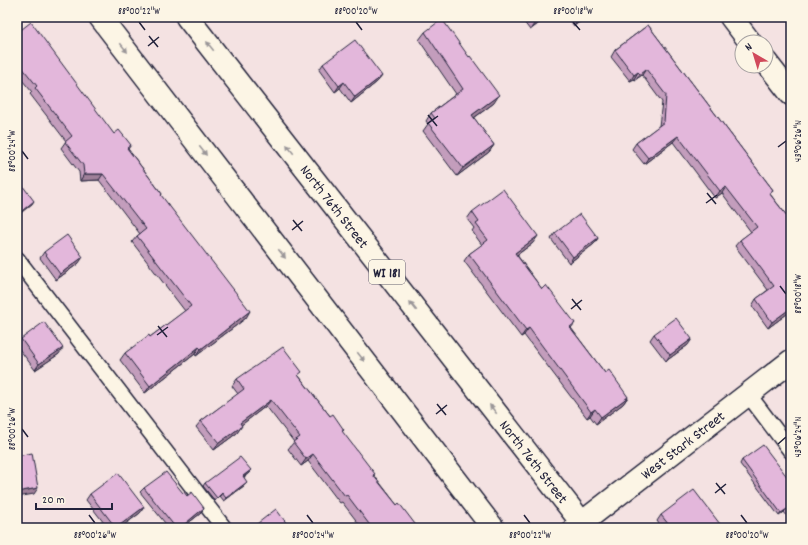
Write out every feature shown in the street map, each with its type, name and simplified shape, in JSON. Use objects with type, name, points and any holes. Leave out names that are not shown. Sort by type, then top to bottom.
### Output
[{"type":"main road","points":[[100,17],[493,528]]},
{"type":"main road","name":"North 76th Street","points":[[187,17],[581,526]]},
{"type":"main road","points":[[731,17],[744,34]]},
{"type":"main road","points":[[774,72],[791,94]]},
{"type":"main road","name":"West Stark Street","points":[[581,526],[791,361]]},
{"type":"lane","points":[[17,259],[224,528]]},
{"type":"lane","points":[[748,394],[791,451]]},
{"type":"building","points":[[529,17],[543,17],[534,24]]},
{"type":"building","points":[[442,19],[499,95],[472,115],[494,145],[463,168],[428,123],[435,118],[431,113],[463,89],[425,32]]},
{"type":"building","points":[[31,22],[114,134],[119,130],[131,145],[127,148],[250,311],[201,349],[199,347],[150,386],[125,353],[149,335],[150,337],[191,306],[137,236],[146,229],[103,174],[84,174],[83,165],[65,142],[72,136],[35,88],[37,86],[17,61],[17,33]]},
{"type":"building","points":[[648,25],[773,190],[769,193],[791,221],[791,308],[772,322],[756,299],[774,286],[740,240],[757,227],[726,187],[720,191],[678,136],[648,158],[636,143],[664,122],[666,95],[646,69],[640,74],[638,72],[634,75],[615,50]]},
{"type":"building","points":[[355,40],[382,76],[355,97],[344,82],[339,86],[323,64]]},
{"type":"building","points":[[19,181],[34,201],[17,215],[17,182]]},
{"type":"building","points":[[503,189],[538,236],[515,253],[542,289],[546,285],[575,323],[570,327],[605,373],[609,370],[628,397],[601,417],[595,409],[591,412],[529,328],[526,330],[469,254],[488,240],[476,224],[479,222],[472,212]]},
{"type":"building","points":[[580,214],[598,238],[573,257],[555,233]]},
{"type":"building","points":[[67,235],[83,257],[60,274],[44,252]]},
{"type":"building","points":[[676,318],[692,339],[670,355],[654,334]]},
{"type":"building","points":[[44,322],[63,348],[39,364],[21,339]]},
{"type":"building","points":[[283,347],[302,372],[298,375],[330,416],[333,414],[344,430],[342,431],[375,474],[373,475],[397,505],[399,503],[418,528],[372,528],[313,454],[306,459],[293,442],[300,437],[271,400],[240,423],[242,426],[219,443],[201,421],[244,389],[237,379]]},
{"type":"building","points":[[763,445],[788,478],[789,477],[791,479],[791,514],[787,509],[781,513],[742,460]]},
{"type":"building","points":[[32,453],[38,488],[17,492],[17,456]]},
{"type":"building","points":[[240,457],[251,470],[243,476],[247,482],[226,498],[222,493],[217,498],[205,483]]},
{"type":"building","points":[[166,472],[183,493],[184,492],[187,496],[192,492],[204,508],[180,528],[176,528],[144,488]]},
{"type":"building","points":[[118,473],[144,507],[116,528],[90,494]]},
{"type":"building","points":[[694,490],[723,528],[666,528],[669,525],[661,515]]},
{"type":"building","points":[[276,509],[290,528],[253,528],[253,527]]}]
